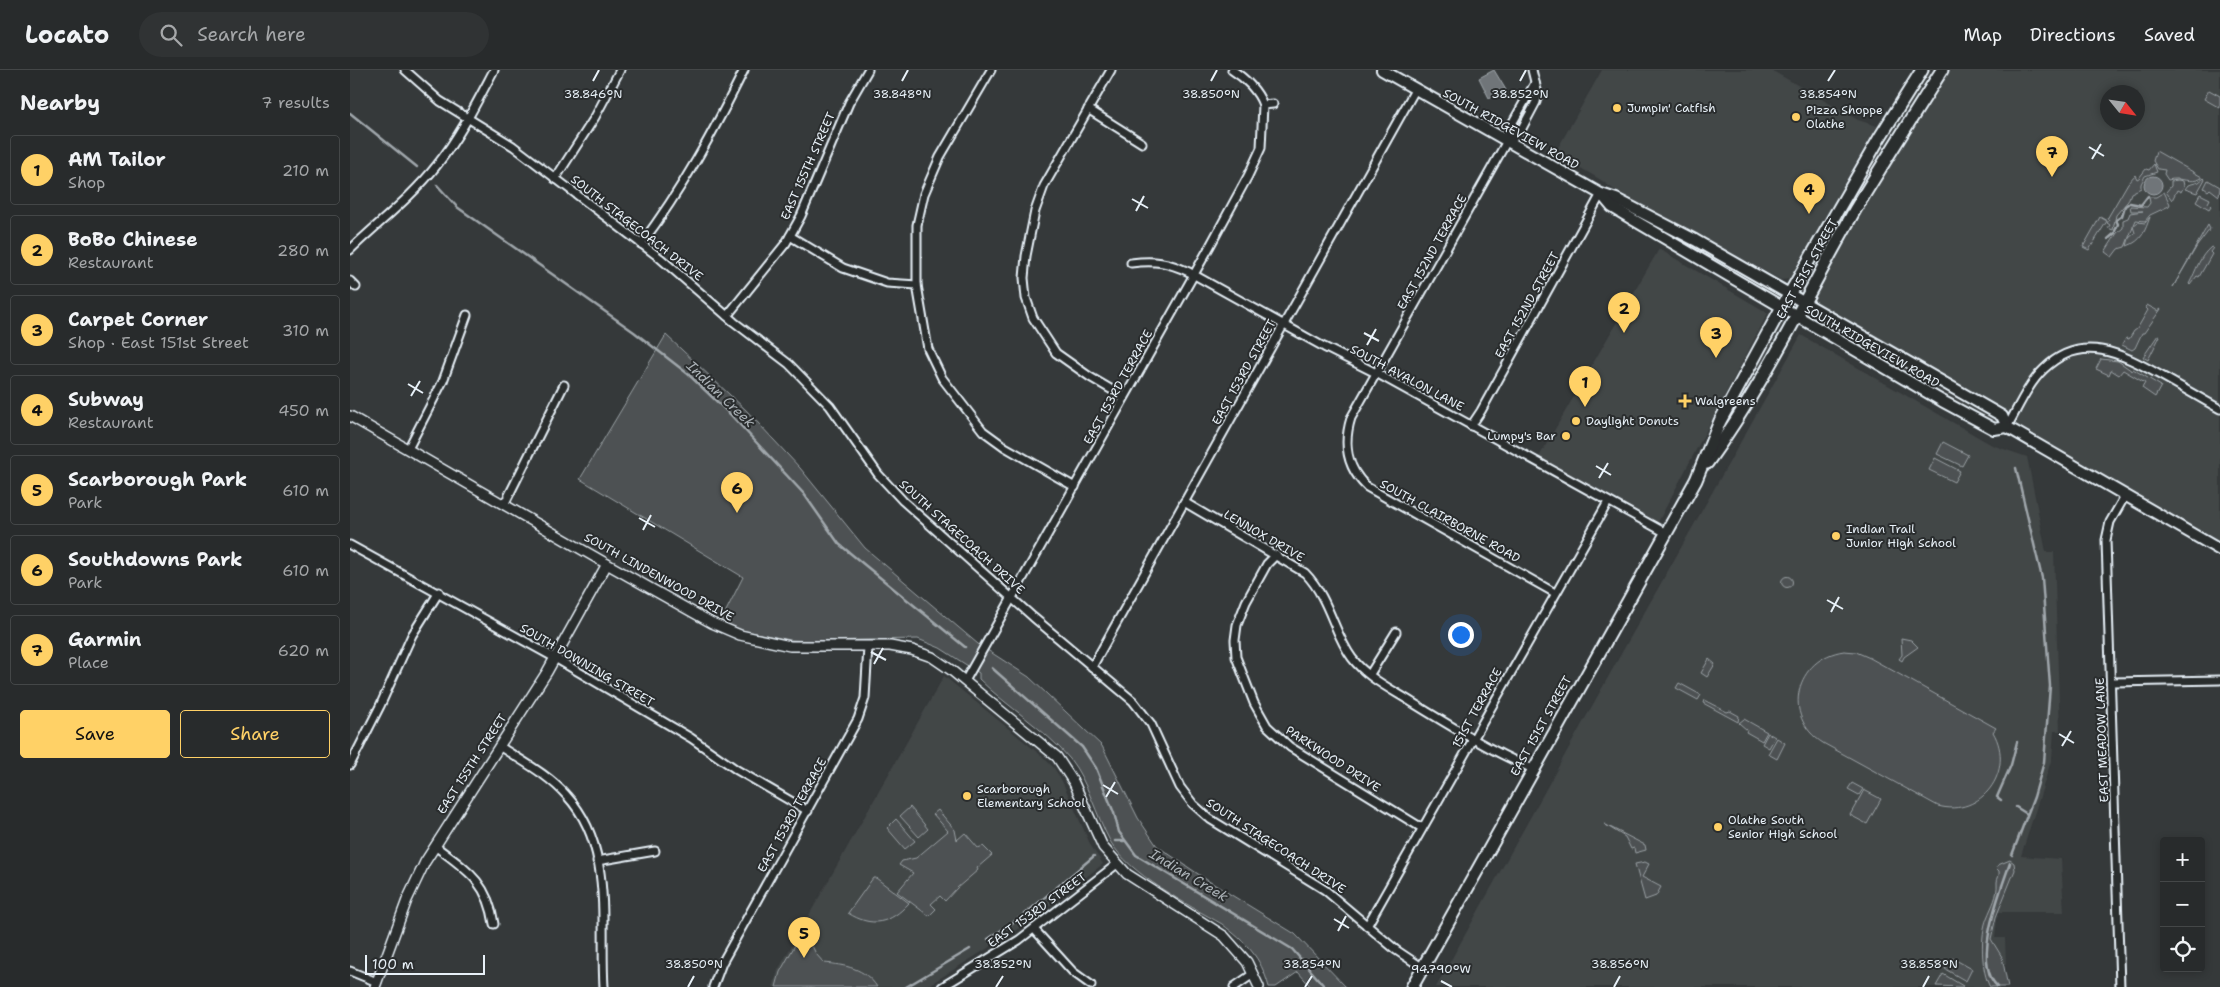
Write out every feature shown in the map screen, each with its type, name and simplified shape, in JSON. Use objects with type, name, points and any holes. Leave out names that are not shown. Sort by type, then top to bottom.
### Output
[{"type":"main road","name":"SOUTH RIDGEVIEW ROAD","points":[[1382,70],[1601,194],[1622,202],[1695,240],[1789,296],[2002,416],[2007,427],[2220,550]]},
{"type":"main road","points":[[1872,184],[1872,174],[1876,164],[1918,95],[1921,71]]},
{"type":"main road","name":"EAST 151ST STREET","points":[[1696,480],[1720,421],[1782,307],[1880,137],[1921,71]]},
{"type":"main road","name":"EAST 151ST STREET","points":[[1412,987],[1696,480],[1737,420],[1872,184],[1940,71]]},
{"type":"main road","name":"SOUTH RIDGEVIEW ROAD","points":[[1601,194],[1612,207],[1942,401],[1994,429],[2007,427]]},
{"type":"street","name":"SOUTH STAGECOACH DRIVE","points":[[405,70],[440,101],[512,146],[641,244],[727,316],[789,364],[830,406],[878,474],[903,502],[1125,694],[1143,713],[1175,779],[1184,794],[1198,810],[1325,890],[1396,950],[1423,968]]},
{"type":"street","points":[[351,248],[425,179],[452,144],[494,70]]},
{"type":"street","points":[[555,179],[595,117],[620,70]]},
{"type":"street","points":[[641,244],[665,213],[683,185],[744,70]]},
{"type":"street","name":"EAST 155TH STREET","points":[[727,316],[790,236],[813,192],[849,103],[868,70]]},
{"type":"street","points":[[991,70],[940,157],[924,194],[917,225],[918,285],[928,349],[942,378],[964,409],[983,431],[1006,447],[1075,487]]},
{"type":"street","points":[[1112,70],[1052,170],[1035,211],[1026,256],[1024,278],[1026,298],[1033,318],[1056,353],[1090,377],[1124,397]]},
{"type":"street","points":[[1232,70],[1245,79],[1263,105],[1273,104]]},
{"type":"street","points":[[1507,142],[1519,134],[1536,102],[1538,94],[1532,70]]},
{"type":"street","points":[[1507,142],[1509,129],[1535,83]]},
{"type":"street","name":"EAST 153RD STREET","points":[[1092,666],[1416,90]]},
{"type":"street","name":"EAST 153RD TERRACE","points":[[965,681],[1194,275],[1261,148],[1263,105]]},
{"type":"street","points":[[1088,110],[1142,143]]},
{"type":"street","name":"EAST 152ND TERRACE","points":[[1376,373],[1507,142]]},
{"type":"street","name":"EAST 152ND STREET","points":[[1471,426],[1601,194]]},
{"type":"street","points":[[790,236],[843,268],[887,283],[918,285]]},
{"type":"street","name":"SOUTH AVALON LANE","points":[[1131,262],[1168,263],[1194,275],[1376,373],[1666,534]]},
{"type":"street","points":[[408,449],[443,381],[467,315]]},
{"type":"street","points":[[2007,427],[2034,381],[2044,368],[2059,358],[2085,350],[2105,350],[2127,356],[2220,409]]},
{"type":"street","name":"SOUTH CLAIRBORNE ROAD","points":[[1376,373],[1351,418],[1346,437],[1349,462],[1360,480],[1374,491],[1555,593]]},
{"type":"street","points":[[504,505],[564,385]]},
{"type":"street","name":"SOUTH LINDENWOOD DRIVE","points":[[350,416],[712,623],[740,635],[790,646],[890,646],[912,650],[932,658],[965,681],[1050,751],[1063,765],[1074,783],[1103,847],[1117,864],[1135,880],[1224,936],[1247,962],[1259,987]]},
{"type":"street","name":"EAST MEADOW LANE","points":[[2120,987],[2112,682],[2106,540],[2110,522],[2124,496]]},
{"type":"street","name":"LENNOX DRIVE","points":[[1184,502],[1301,570],[1315,583],[1327,603],[1348,651],[1358,666],[1472,738],[1533,769]]},
{"type":"street","name":"151ST TERRACE","points":[[1367,926],[1472,738],[1608,502]]},
{"type":"street","name":"SOUTH DOWNING STREET","points":[[350,545],[439,592],[555,658],[691,738],[737,770],[808,811]]},
{"type":"street","name":"PARKWOOD DRIVE","points":[[1276,556],[1268,564],[1246,602],[1236,624],[1236,657],[1254,704],[1267,726],[1290,747],[1422,828]]},
{"type":"street","name":"EAST 155TH STREET","points":[[376,984],[407,900],[435,846],[555,658],[607,564]]},
{"type":"street","points":[[350,765],[380,706],[412,635],[439,592]]},
{"type":"street","points":[[1370,674],[1396,632]]},
{"type":"street","name":"EAST 153RD TERRACE","points":[[713,987],[722,963],[858,719],[865,698],[868,647]]},
{"type":"street","points":[[2112,682],[2220,680]]},
{"type":"street","points":[[499,746],[544,776],[567,796],[592,839],[602,891],[604,987]]},
{"type":"street","points":[[435,846],[469,872],[482,886],[492,908],[494,924]]},
{"type":"street","points":[[597,861],[655,851]]},
{"type":"street","name":"EAST 153RD STREET","points":[[942,987],[1002,951],[1034,929],[1117,864]]},
{"type":"street","points":[[1034,929],[1073,972],[1091,985]]},
{"type":"street","points":[[350,971],[376,984]]},
{"type":"street","points":[[1234,987],[1253,974]]},
{"type":"shaded area","points":[[1494,70],[1506,90],[1489,98],[1479,78]]},
{"type":"shaded area","points":[[1602,70],[1771,70],[1858,120],[1877,126],[1792,275],[1789,279],[1781,280],[1613,189],[1555,153]]},
{"type":"shaded area","points":[[1942,70],[2220,70],[2220,550],[2007,427],[2000,415],[1804,304]]},
{"type":"shaded area","points":[[2209,90],[2220,96],[2220,108],[2204,99]]},
{"type":"shaded area","points":[[2156,151],[2202,178],[2193,181],[2168,180],[2164,174],[2165,170],[2158,169],[2153,161]]},
{"type":"shaded area","points":[[2154,164],[2157,172],[2145,176],[2141,188],[2131,193],[2128,201],[2116,215],[2113,230],[2108,228],[2110,225],[2107,223],[2109,220],[2107,219],[2128,183],[2135,175],[2137,179],[2139,178],[2146,169],[2149,170]]},
{"type":"shaded area","points":[[2149,176],[2157,176],[2162,181],[2160,192],[2149,194],[2144,189],[2144,181]]},
{"type":"shaded area","points":[[2204,178],[2197,193],[2185,189],[2188,185],[2199,182]]},
{"type":"shaded area","points":[[2208,180],[2220,187],[2219,196],[2210,189],[2208,191],[2204,188]]},
{"type":"shaded area","points":[[2171,181],[2183,181],[2184,186],[2181,192],[2177,190],[2172,200],[2166,192],[2171,186]]},
{"type":"shaded area","points":[[2164,192],[2170,204],[2169,206],[2150,215],[2145,221],[2136,220],[2125,247],[2118,249],[2112,257],[2105,252],[2117,233],[2123,228],[2123,220],[2128,218],[2130,213],[2143,211],[2131,211],[2130,206],[2147,207],[2150,203],[2149,197],[2156,197]]},
{"type":"shaded area","points":[[2200,194],[2210,199],[2208,203],[2211,206],[2209,209],[2196,201]]},
{"type":"shaded area","points":[[2100,217],[2107,221],[2089,250],[2083,247]]},
{"type":"shaded area","points":[[2150,217],[2140,238],[2127,246],[2129,238],[2135,233],[2133,226],[2138,222],[2145,223]]},
{"type":"shaded area","points":[[2208,225],[2210,229],[2197,246],[2173,287]]},
{"type":"shaded area","points":[[2211,247],[2213,248],[2210,252],[2212,254],[2199,277],[2197,276],[2190,285],[2201,259]]},
{"type":"shaded area","points":[[1659,249],[1768,313],[1655,528],[1536,462]]},
{"type":"shaded area","points":[[2147,305],[2158,311],[2161,309],[2144,333],[2142,333],[2135,348],[2132,350],[2122,345],[2126,338],[2129,339],[2137,329],[2148,310],[2146,308]]},
{"type":"shaded area","points":[[666,335],[746,410],[800,468],[865,548],[978,644],[1029,677],[1102,746],[1138,818],[1157,846],[1207,880],[1295,934],[1346,987],[1311,987],[1298,972],[1276,987],[1269,987],[1257,958],[1239,938],[1222,924],[1160,888],[1119,853],[1105,831],[1082,778],[1070,759],[1060,748],[979,679],[979,673],[940,648],[918,639],[790,640],[741,630],[721,621],[743,577],[580,479]]},
{"type":"shaded area","points":[[1801,335],[1992,445],[2027,457],[2046,552],[2054,552],[2060,731],[2054,731],[2052,758],[2021,856],[2061,859],[2064,912],[1998,912],[1995,938],[2005,938],[2006,964],[2000,964],[2004,987],[1436,987],[1621,654]]},
{"type":"shaded area","points":[[2158,335],[2160,336],[2148,360],[2143,357]]},
{"type":"shaded area","points":[[2101,359],[2118,361],[2132,371],[2133,369],[2161,386],[2155,397],[2142,388],[2145,383],[2123,370],[2119,375],[2111,370],[2109,375],[2096,369]]},
{"type":"shaded area","points":[[1943,442],[1968,455],[1962,466],[1937,454]]},
{"type":"shaded area","points":[[1935,458],[1960,471],[1954,482],[1929,470]]},
{"type":"shaded area","points":[[1787,576],[1793,582],[1787,588],[1781,582]]},
{"type":"shaded area","points":[[1901,638],[1911,640],[1918,647],[1904,657],[1902,661],[1899,659],[1902,655]]},
{"type":"shaded area","points":[[1844,651],[1856,652],[1870,658],[1996,728],[1993,732],[1999,747],[2000,762],[1997,776],[1990,788],[1980,798],[1968,805],[1954,808],[1938,806],[1823,743],[1810,732],[1802,719],[1798,704],[1799,690],[1805,676],[1814,665],[1827,656]]},
{"type":"shaded area","points":[[1709,659],[1715,664],[1707,677],[1701,673]]},
{"type":"shaded area","points":[[944,676],[1042,756],[1054,768],[1062,781],[1091,846],[1103,864],[1020,928],[926,987],[773,987],[778,970]]},
{"type":"shaded area","points":[[1679,683],[1701,695],[1698,700],[1676,688]]},
{"type":"shaded area","points":[[1704,700],[1739,716],[1738,722],[1703,703]]},
{"type":"shaded area","points":[[1744,719],[1767,732],[1762,741],[1746,732],[1747,730],[1739,723]]},
{"type":"shaded area","points":[[1768,733],[1775,737],[1769,748],[1762,744]]},
{"type":"shaded area","points":[[1777,738],[1785,743],[1777,759],[1768,754]]},
{"type":"shaded area","points":[[1852,783],[1863,789],[1859,795],[1848,789]]},
{"type":"shaded area","points":[[1864,790],[1881,799],[1867,824],[1850,815]]},
{"type":"shaded area","points":[[910,807],[928,829],[919,837],[900,816]]},
{"type":"shaded area","points":[[938,810],[955,830],[957,840],[965,833],[978,848],[983,846],[992,855],[945,901],[940,896],[931,904],[936,909],[929,916],[897,892],[913,873],[899,865],[902,861],[916,858],[948,831],[933,814]]},
{"type":"shaded area","points":[[896,819],[915,841],[905,849],[887,828]]},
{"type":"shaded area","points":[[1604,824],[1645,845],[1646,850],[1635,853],[1634,848],[1631,849],[1625,837]]},
{"type":"shaded area","points":[[2010,860],[2014,863],[2015,870],[1996,917],[1991,939],[2002,957],[2008,987],[1990,987],[1983,963],[1983,933],[1997,892],[1999,871],[1996,868],[1998,865]]},
{"type":"shaded area","points":[[1645,862],[1649,864],[1642,877],[1661,887],[1656,896],[1645,900],[1635,864]]},
{"type":"shaded area","points":[[873,878],[876,878],[909,903],[895,916],[880,922],[865,921],[848,913]]},
{"type":"shaded area","points":[[804,929],[816,954],[824,963],[847,966],[854,969],[867,976],[877,987],[776,987],[780,972]]},
{"type":"shaded area","points":[[1952,958],[1972,969],[1966,981],[1945,969]]},
{"type":"shaded area","points":[[1943,974],[1963,986],[1936,986]]},
{"type":"waterway","name":"Indian Creek","points":[[350,113],[417,167]]},
{"type":"waterway","name":"Indian Creek","points":[[437,185],[457,207],[634,332],[688,374],[730,414],[804,494],[839,544],[965,647]]},
{"type":"waterway","points":[[2130,203],[2141,205],[2148,196]]},
{"type":"waterway","points":[[2115,231],[2118,224],[2116,220],[2122,216],[2125,206],[2128,204]]},
{"type":"waterway","points":[[2108,239],[2115,233]]},
{"type":"waterway","points":[[2012,855],[2034,797],[2044,762],[2050,686],[2042,578],[2016,468]]},
{"type":"waterway","name":"Indian Creek","points":[[992,668],[1082,747],[1096,768],[1114,813],[1119,832],[1136,855],[1292,949],[1325,987]]},
{"type":"waterway","points":[[2001,800],[1997,797],[2011,765],[2017,742]]},
{"type":"waterway","points":[[2016,807],[2027,814]]},
{"type":"waterway","points":[[1115,841],[1124,841]]},
{"type":"waterway","points":[[988,939],[1024,915],[1094,856]]},
{"type":"waterway","points":[[1998,987],[1990,976],[1987,962],[1987,945],[2000,891],[2010,863]]},
{"type":"waterway","points":[[906,987],[970,949]]},
{"type":"place","name":"Jumpin' Catfish","points":[[1617,108]]},
{"type":"place","name":"Pizza Shoppe Olathe","points":[[1796,117]]},
{"type":"place","name":"Garmin","points":[[2052,177]]},
{"type":"place","name":"Subway","points":[[1809,214]]},
{"type":"place","name":"BoBo Chinese","points":[[1624,333]]},
{"type":"place","name":"Carpet Corner","points":[[1716,358]]},
{"type":"place","name":"Walgreens","points":[[1685,401]]},
{"type":"place","name":"AM Tailor","points":[[1585,407]]},
{"type":"place","name":"Daylight Donuts","points":[[1576,421]]},
{"type":"place","name":"Lumpy's Bar","points":[[1566,436]]},
{"type":"place","name":"Southdowns Park","points":[[737,513]]},
{"type":"place","name":"Indian Trail Junior High School","points":[[1836,536]]},
{"type":"place","name":"Scarborough Elementary School","points":[[967,796]]},
{"type":"place","name":"Olathe South Senior High School","points":[[1718,827]]},
{"type":"place","name":"Scarborough Park","points":[[804,958]]}]
